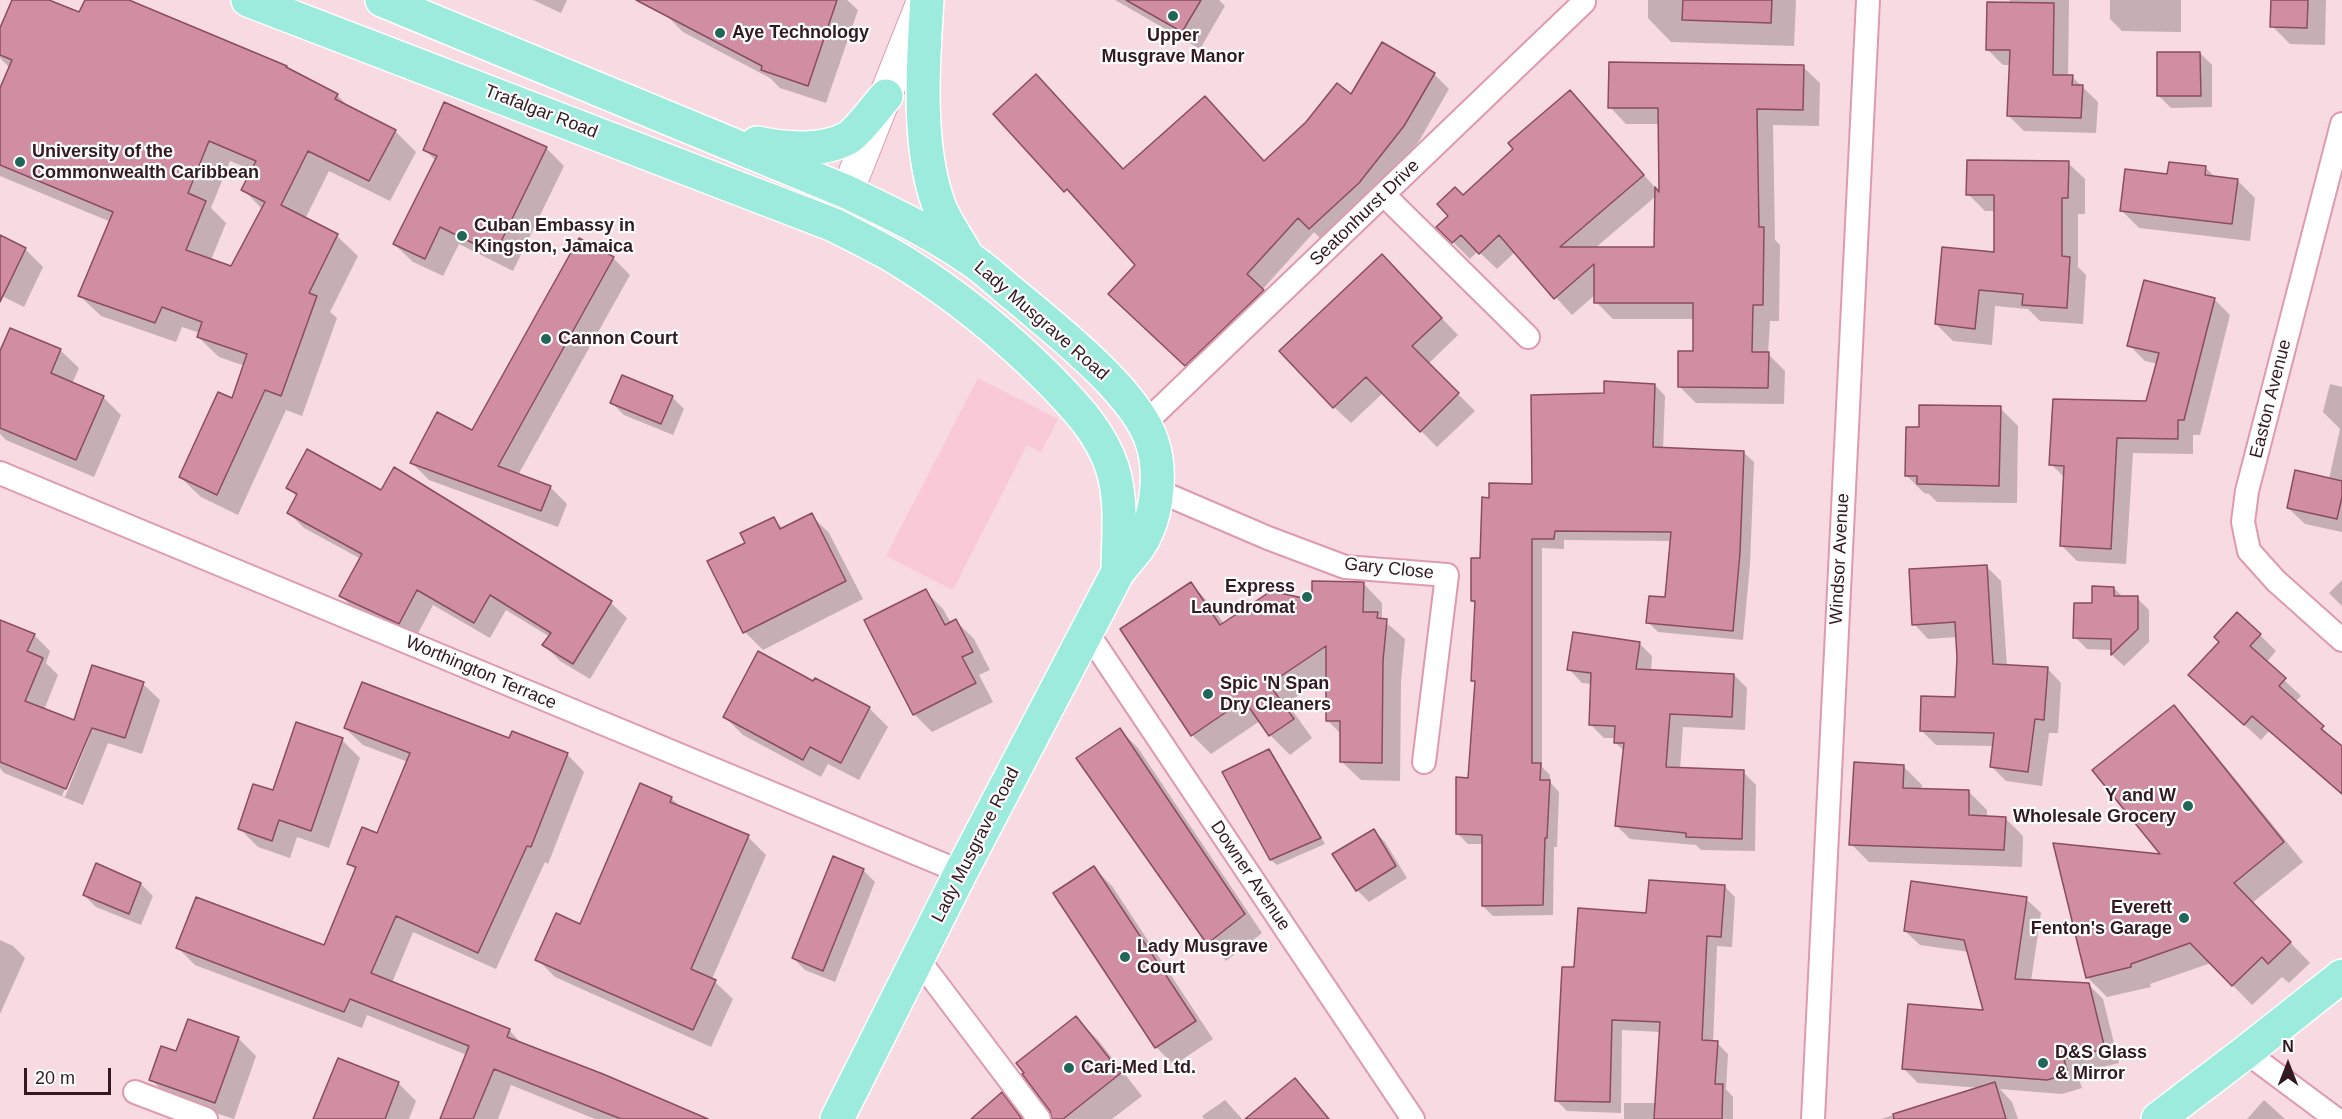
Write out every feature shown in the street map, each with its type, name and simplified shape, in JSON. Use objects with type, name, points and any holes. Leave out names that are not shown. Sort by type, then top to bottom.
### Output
[{"type":"main road","name":"Trafalgar Road","points":[[248,0],[834,225]]},
{"type":"main road","points":[[382,0],[847,192]]},
{"type":"main road","points":[[834,225],[925,0]]},
{"type":"main road","points":[[925,0],[924,117],[931,176],[939,205],[968,257]]},
{"type":"main road","points":[[697,130],[774,147],[813,148],[849,137],[886,96]]},
{"type":"main road","name":"Lady Musgrave Road","points":[[837,1119],[961,872],[1118,572],[1147,532],[1154,511],[1156,490],[1153,443],[1145,423],[1109,379],[1062,334],[968,257],[908,222],[847,192]]},
{"type":"main road","name":"Lady Musgrave Road","points":[[834,225],[902,261],[982,318],[1032,362],[1090,423],[1102,442],[1113,470],[1118,500],[1118,572]]},
{"type":"main road","points":[[2158,1119],[2342,976]]},
{"type":"street","name":"Windsor Avenue","points":[[1813,1119],[1868,0]]},
{"type":"street","name":"Seatonhurst Drive","points":[[1145,423],[1584,2]]},
{"type":"street","name":"Easton Avenue","points":[[2342,124],[2247,491],[2243,522],[2249,551],[2276,581],[2342,640]]},
{"type":"street","points":[[1384,195],[1528,337]]},
{"type":"street","name":"Worthington Terrace","points":[[0,473],[961,872]]},
{"type":"street","name":"Gary Close","points":[[1156,490],[1268,538],[1346,567],[1447,575],[1424,762]]},
{"type":"street","name":"Downer Avenue","points":[[1087,632],[1413,1119]]},
{"type":"street","points":[[918,959],[1039,1119]]},
{"type":"street","points":[[2246,1052],[2336,1119]]},
{"type":"street","points":[[135,1092],[206,1119]]},
{"type":"shaded area","points":[[978,378],[1058,419],[1041,452],[1027,445],[953,590],[886,556]]},
{"type":"building","points":[[12,0],[49,0],[79,12],[85,0],[129,0],[287,66],[338,94],[335,99],[396,130],[369,181],[308,151],[281,205],[338,234],[309,293],[317,296],[281,396],[265,390],[217,495],[179,477],[218,392],[232,398],[247,354],[197,337],[202,322],[162,307],[155,323],[78,296],[113,212],[0,165],[0,88],[12,60],[0,55],[0,28]],"holes":[[[209,141],[256,161],[241,190],[265,202],[231,266],[186,250],[206,201],[188,193]]]},
{"type":"building","points":[[636,0],[837,0],[808,86],[761,70],[762,66]]},
{"type":"building","name":"Upper Musgrave Manor","points":[[1126,0],[1201,0],[1182,32]]},
{"type":"building","points":[[1683,0],[1772,0],[1771,23],[1682,20]]},
{"type":"building","points":[[2271,0],[2308,0],[2307,28],[2270,27]]},
{"type":"building","points":[[1987,2],[2054,3],[2053,75],[2073,75],[2072,85],[2083,85],[2081,118],[2007,116],[2010,50],[1986,50]]},
{"type":"building","points":[[1382,42],[1435,73],[1404,126],[1359,183],[1309,229],[1298,218],[1247,274],[1264,290],[1185,366],[1108,294],[1135,265],[1067,189],[1064,192],[993,114],[1036,74],[1123,169],[1205,96],[1264,161],[1306,122],[1337,83],[1351,94]]},
{"type":"building","points":[[2157,52],[2200,52],[2201,96],[2157,96]]},
{"type":"building","points":[[1609,62],[1804,65],[1803,110],[1757,109],[1759,227],[1764,227],[1763,305],[1753,305],[1752,352],[1769,352],[1768,388],[1678,387],[1678,351],[1693,351],[1693,303],[1594,303],[1594,264],[1554,299],[1499,235],[1479,254],[1461,235],[1452,243],[1436,227],[1448,216],[1437,204],[1455,187],[1463,195],[1513,149],[1508,143],[1570,90],[1644,175],[1560,247],[1654,247],[1655,187],[1659,192],[1658,108],[1608,108]]},
{"type":"building","points":[[444,102],[547,147],[495,254],[440,227],[425,259],[393,244],[437,156],[423,150]]},
{"type":"building","points":[[1967,160],[2069,161],[2068,198],[2062,198],[2062,256],[2070,257],[2067,308],[2022,305],[2023,294],[1979,290],[1975,329],[1935,324],[1942,247],[1994,252],[1994,195],[1966,195]]},
{"type":"building","points":[[2169,162],[2206,166],[2205,175],[2238,179],[2232,224],[2120,211],[2125,169],[2167,174]]},
{"type":"building","points":[[0,235],[26,248],[0,302]]},
{"type":"building","points":[[579,238],[614,257],[498,466],[551,486],[541,511],[410,463],[437,412],[472,430]]},
{"type":"building","points":[[1382,254],[1442,318],[1412,346],[1459,393],[1420,432],[1366,377],[1333,408],[1279,351]]},
{"type":"building","points":[[2144,280],[2215,298],[2184,420],[2178,420],[2178,439],[2117,438],[2111,549],[2060,546],[2064,466],[2049,465],[2053,399],[2146,401],[2159,353],[2127,346]]},
{"type":"building","points":[[10,328],[61,349],[51,373],[104,396],[76,460],[0,428],[0,351]]},
{"type":"building","points":[[622,375],[673,396],[661,424],[610,403]]},
{"type":"building","points":[[1604,381],[1655,384],[1653,447],[1744,451],[1740,553],[1733,631],[1646,623],[1649,596],[1665,597],[1671,532],[1555,531],[1554,539],[1532,539],[1532,763],[1541,763],[1540,780],[1550,780],[1543,905],[1482,906],[1482,835],[1456,834],[1456,777],[1468,778],[1475,681],[1471,681],[1475,601],[1471,601],[1471,558],[1480,558],[1482,497],[1489,498],[1489,483],[1532,484],[1531,395],[1604,393]]},
{"type":"building","points":[[1919,405],[2001,406],[1999,486],[1917,484],[1917,476],[1905,476],[1906,427],[1919,427]]},
{"type":"building","points":[[307,449],[381,490],[394,467],[612,601],[573,664],[542,645],[551,633],[490,595],[474,623],[417,590],[399,624],[339,596],[362,554],[287,513],[297,494],[286,488]]},
{"type":"building","points":[[2295,470],[2342,481],[2342,497],[2337,519],[2287,508]]},
{"type":"building","points":[[812,513],[846,581],[743,633],[707,561],[745,543],[740,533],[774,517],[780,529]]},
{"type":"building","points":[[1987,565],[1993,664],[2048,667],[2044,720],[2035,719],[2028,772],[1990,767],[1994,733],[1920,731],[1921,696],[1955,697],[1957,658],[1955,622],[1912,625],[1909,569]]},
{"type":"building","points":[[1312,581],[1364,582],[1363,612],[1378,612],[1377,618],[1387,619],[1383,661],[1382,763],[1340,762],[1340,721],[1326,721],[1326,646],[1269,684],[1294,719],[1269,736],[1244,700],[1191,736],[1120,629],[1191,582],[1220,625],[1271,591],[1312,600]]},
{"type":"building","points":[[2092,586],[2114,587],[2114,596],[2138,596],[2138,629],[2111,655],[2111,639],[2073,638],[2074,603],[2092,603]]},
{"type":"building","points":[[926,589],[945,625],[956,619],[973,652],[962,657],[976,683],[913,715],[864,620]]},
{"type":"building","points":[[2237,612],[2261,634],[2250,646],[2286,678],[2279,686],[2324,726],[2321,729],[2342,746],[2342,794],[2252,716],[2244,725],[2188,675],[2219,642],[2214,637]]},
{"type":"building","points":[[0,620],[35,634],[27,651],[43,658],[25,701],[74,720],[92,665],[144,682],[125,738],[92,728],[66,789],[0,762]]},
{"type":"building","points":[[1573,632],[1640,642],[1636,669],[1734,674],[1732,717],[1670,714],[1666,767],[1744,770],[1742,839],[1686,837],[1686,833],[1615,826],[1624,743],[1614,743],[1615,726],[1589,725],[1591,673],[1567,670]]},
{"type":"building","points":[[758,651],[813,681],[815,678],[870,707],[841,763],[810,747],[803,760],[723,717]]},
{"type":"building","points":[[362,682],[509,738],[512,731],[568,753],[531,847],[527,846],[478,953],[396,916],[371,973],[510,1029],[507,1037],[603,1074],[708,1119],[621,1119],[494,1069],[473,1119],[440,1119],[469,1046],[350,999],[344,1012],[176,948],[196,897],[324,945],[356,867],[347,864],[362,827],[377,833],[410,753],[344,728]]},
{"type":"building","points":[[2174,705],[2284,842],[2234,883],[2291,942],[2268,964],[2262,957],[2232,986],[2190,943],[2131,964],[2131,967],[2086,978],[2053,843],[2160,854],[2092,770]]},
{"type":"building","points":[[296,722],[343,738],[311,831],[279,820],[272,841],[238,829],[253,784],[273,790]]},
{"type":"building","points":[[1120,728],[1245,914],[1207,944],[1076,758]]},
{"type":"building","points":[[1269,749],[1321,838],[1270,860],[1222,772]]},
{"type":"building","points":[[1854,762],[1904,765],[1903,788],[1969,790],[1969,815],[2006,817],[2004,850],[1849,845]]},
{"type":"building","points":[[640,783],[672,797],[670,802],[749,835],[691,969],[716,980],[693,1030],[535,960],[556,913],[580,924]]},
{"type":"building","points":[[1374,829],[1396,866],[1356,891],[1332,854]]},
{"type":"building","points":[[833,856],[864,869],[823,971],[792,958]]},
{"type":"building","points":[[96,863],[141,883],[129,914],[83,895]]},
{"type":"building","name":"Lady Musgrave Court","points":[[1094,866],[1196,1021],[1155,1048],[1053,893]]},
{"type":"building","points":[[1649,880],[1725,885],[1721,937],[1707,936],[1702,1040],[1718,1041],[1715,1084],[1723,1084],[1722,1119],[1654,1119],[1660,1022],[1612,1020],[1610,1102],[1555,1101],[1562,967],[1574,967],[1578,908],[1646,913]]},
{"type":"building","points":[[1911,881],[2027,897],[2015,979],[2089,983],[2105,1049],[2064,1059],[2068,1074],[2047,1080],[1902,1069],[1908,1004],[1983,1010],[1964,940],[1904,931]]},
{"type":"building","name":"Cari-Med Ltd.","points":[[1076,1016],[1121,1073],[1063,1119],[1052,1119],[1050,1111],[1016,1063]]},
{"type":"building","points":[[188,1019],[239,1037],[215,1103],[149,1080],[161,1046],[176,1051]]},
{"type":"building","points":[[338,1058],[399,1082],[385,1119],[313,1119]]},
{"type":"building","points":[[1295,1078],[1329,1119],[1245,1119]]},
{"type":"building","points":[[1995,1082],[2006,1119],[1894,1119],[1893,1114]]},
{"type":"building","points":[[1002,1092],[1022,1119],[971,1119]]},
{"type":"place","name":"Upper Musgrave Manor","points":[[1173,16]]},
{"type":"place","name":"Aye Technology","points":[[720,33]]},
{"type":"place","name":"University of the Commonwealth Caribbean","points":[[20,162]]},
{"type":"place","name":"Cuban Embassy in Kingston, Jamaica","points":[[462,236]]},
{"type":"place","name":"Cannon Court","points":[[546,339]]},
{"type":"place","name":"Express Laundromat","points":[[1307,597]]},
{"type":"place","name":"Spic 'N Span Dry Cleaners","points":[[1208,694]]},
{"type":"place","name":"Y and W Wholesale Grocery","points":[[2188,806]]},
{"type":"place","name":"Everett Fenton's Garage","points":[[2184,918]]},
{"type":"place","name":"Lady Musgrave Court","points":[[1125,957]]},
{"type":"place","name":"D&S Glass & Mirror","points":[[2043,1063]]},
{"type":"place","name":"Cari-Med Ltd.","points":[[1069,1068]]}]
